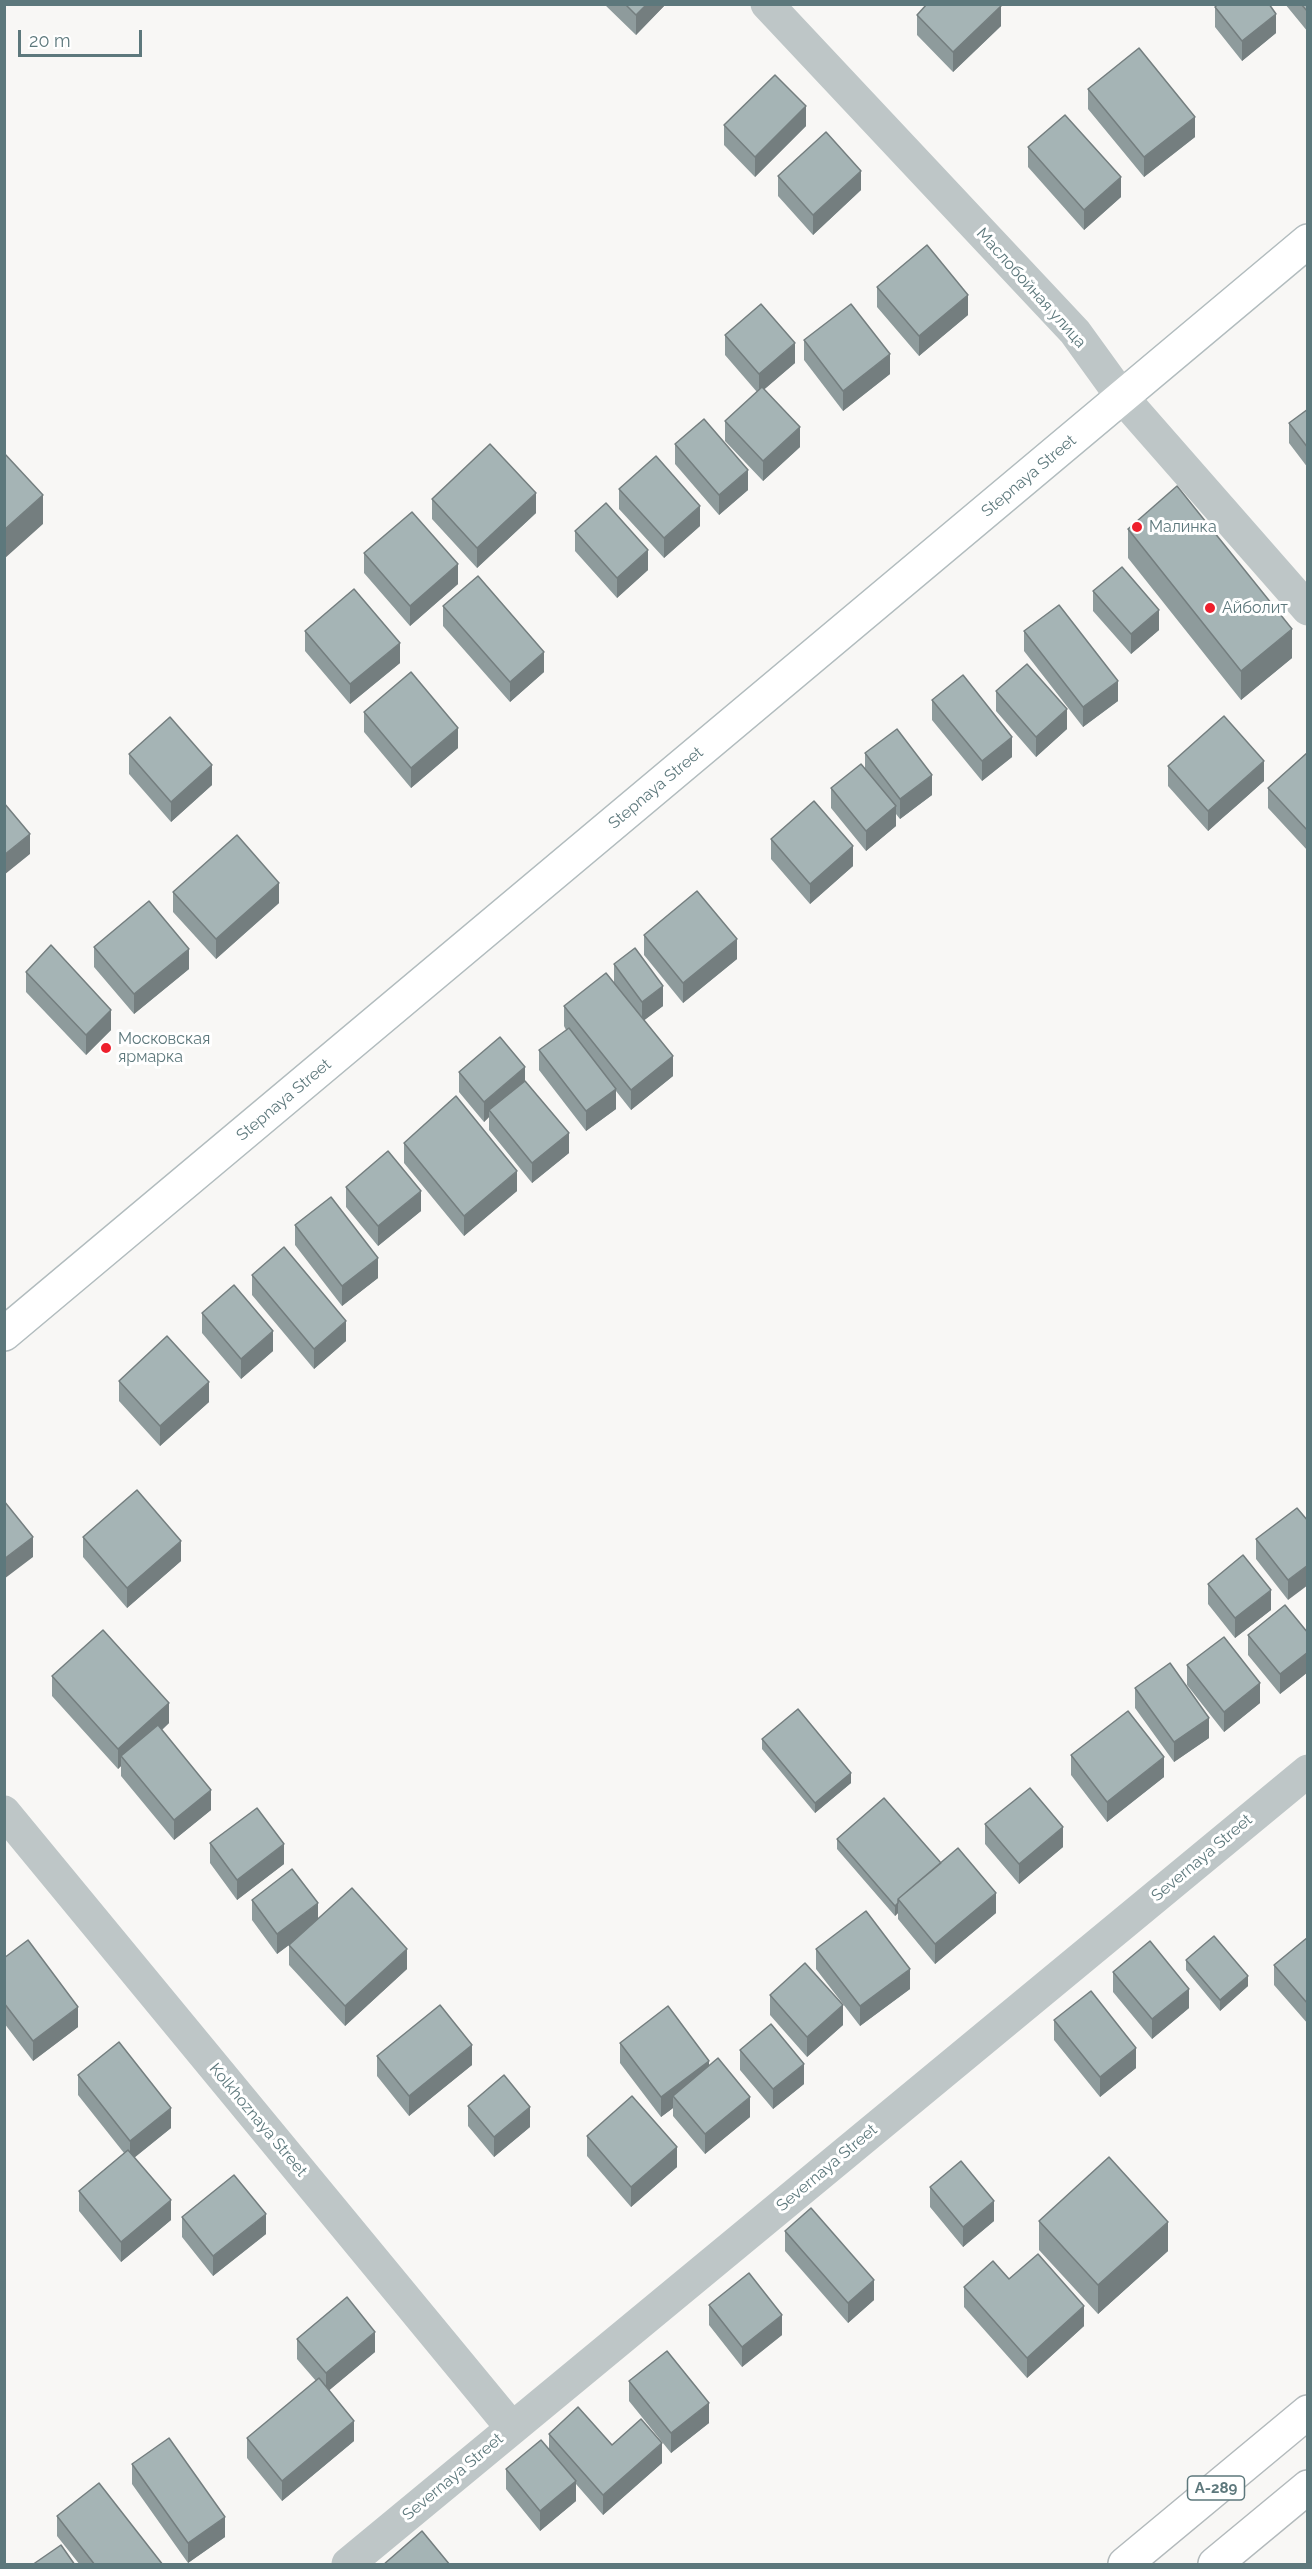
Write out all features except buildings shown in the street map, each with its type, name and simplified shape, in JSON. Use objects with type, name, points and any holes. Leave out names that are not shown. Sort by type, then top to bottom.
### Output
[{"type":"main road","name":"Stepnaya Street","points":[[4,1334],[1308,241]]},
{"type":"main road","name":"А-289","points":[[1125,2565],[1308,2412]]},
{"type":"main road","points":[[1215,2565],[1308,2487]]},
{"type":"street","name":"Маслобойная улица","points":[[767,4],[1075,332],[1122,397],[1308,609]]},
{"type":"street","name":"Severnaya Street","points":[[348,2565],[1308,1771]]},
{"type":"street","name":"Kolkhoznaya Street","points":[[4,1812],[512,2428]]},
{"type":"place","name":"Малинка","points":[[1137,527]]},
{"type":"place","name":"Айболит","points":[[1210,608]]},
{"type":"place","name":"Московская ярмарка","points":[[106,1048]]}]
